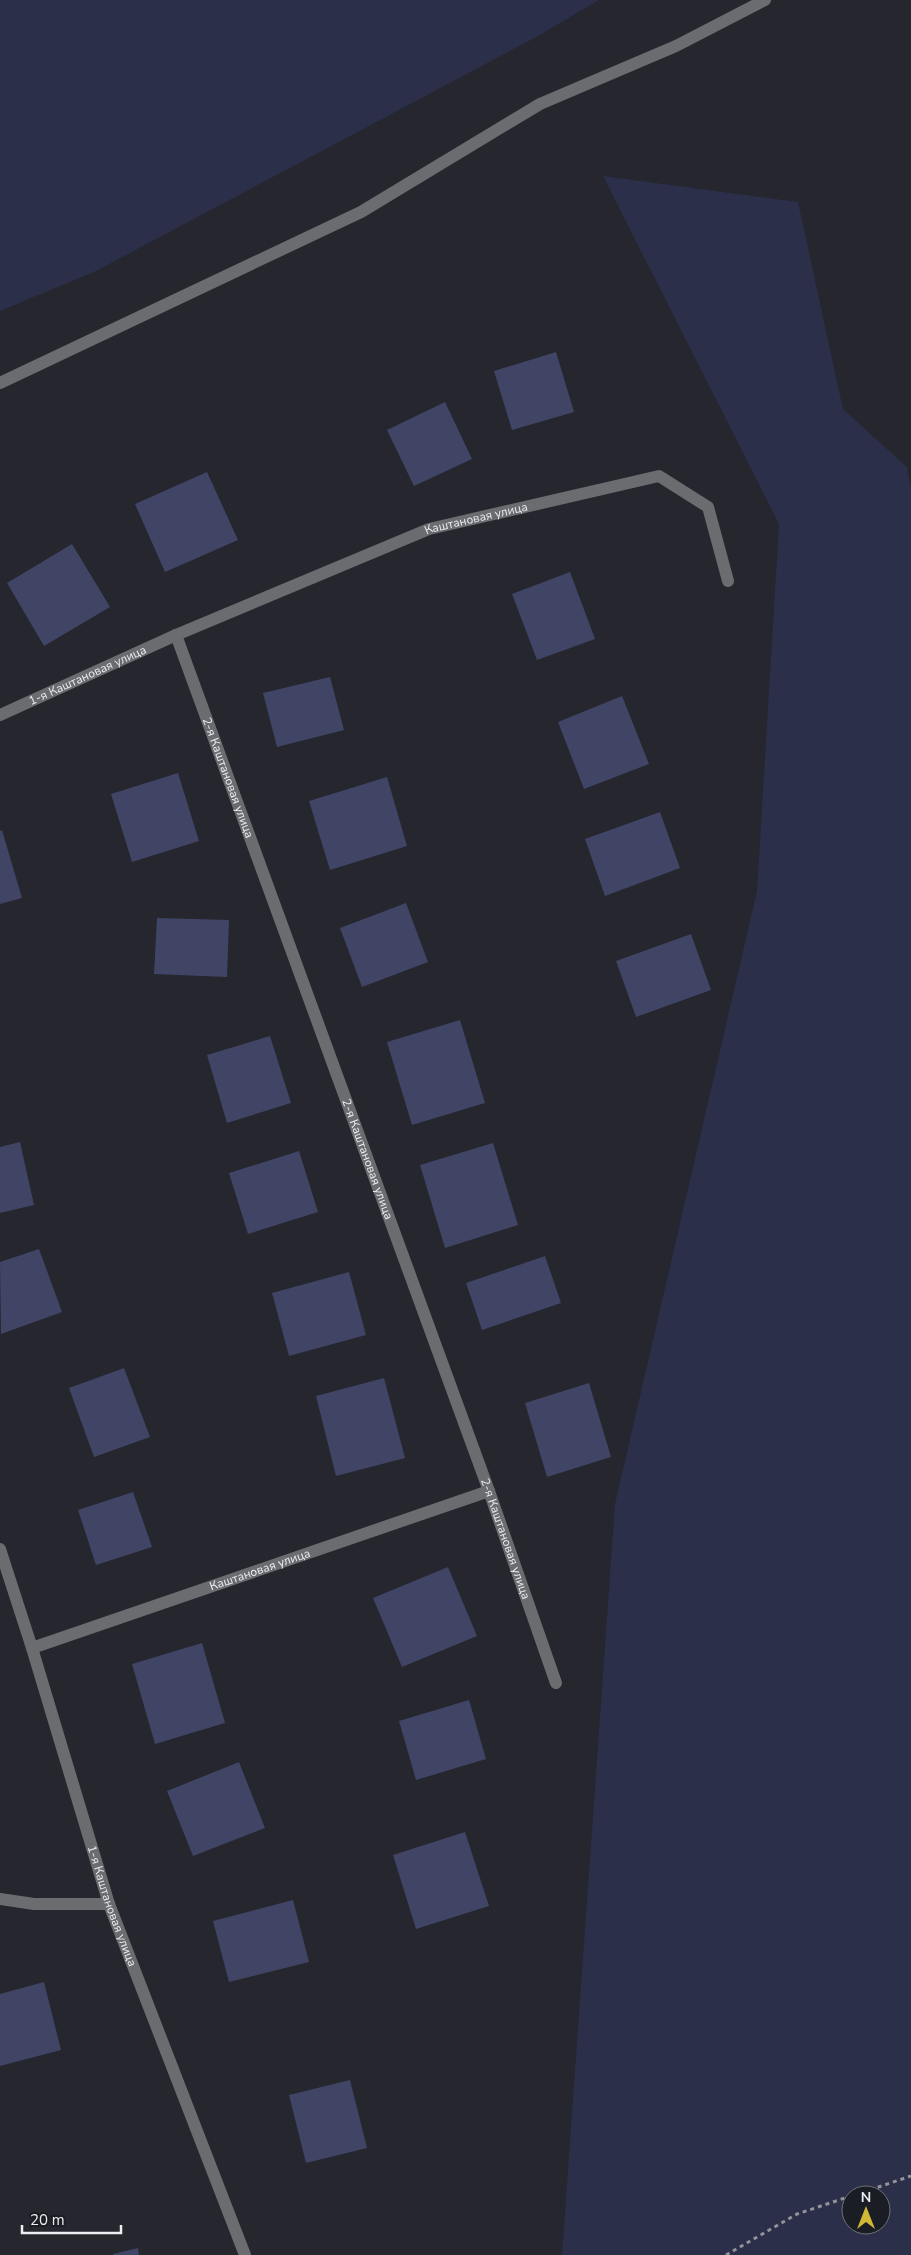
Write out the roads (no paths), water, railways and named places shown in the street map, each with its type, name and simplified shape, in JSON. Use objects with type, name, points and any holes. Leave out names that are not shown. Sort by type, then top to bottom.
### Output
[{"type":"street","points":[[0,383],[361,212],[540,104],[676,46],[765,0]]},
{"type":"street","name":"Каштановая улица","points":[[176,635],[429,529],[659,476],[708,507],[728,581]]},
{"type":"street","name":"1-я Каштановая улица","points":[[0,715],[176,635]]},
{"type":"street","name":"2-я Каштановая улица","points":[[176,635],[489,1491],[556,1683]]},
{"type":"street","name":"Каштановая улица","points":[[32,1648],[489,1491]]},
{"type":"street","name":"1-я Каштановая улица","points":[[0,1549],[32,1648],[109,1904],[245,2255]]},
{"type":"street","points":[[0,1899],[34,1904],[109,1904]]}]
